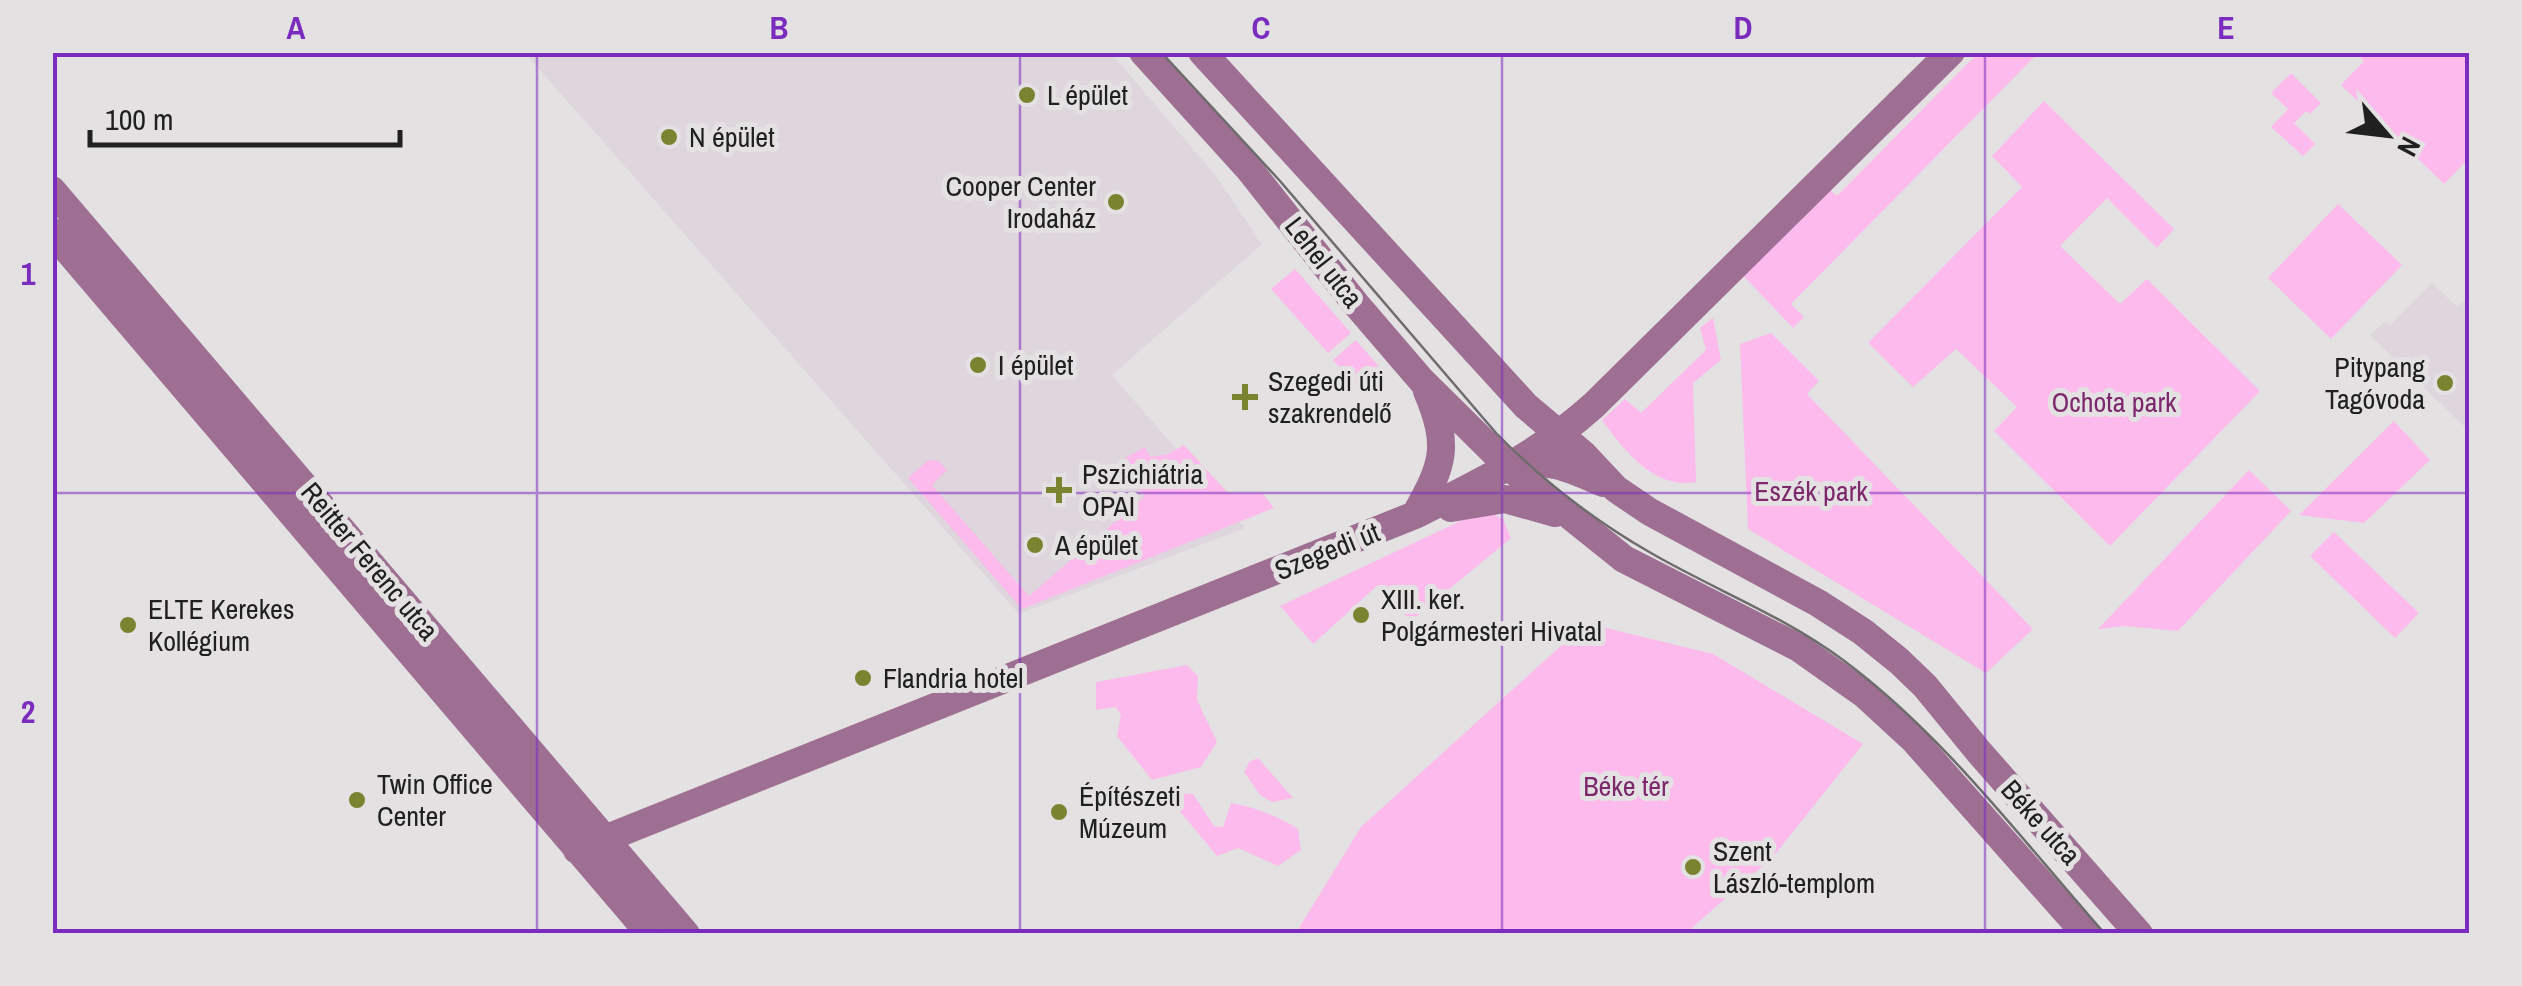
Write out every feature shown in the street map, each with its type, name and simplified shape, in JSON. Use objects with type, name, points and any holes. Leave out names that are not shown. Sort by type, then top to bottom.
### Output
[{"type":"street","name":"Lehel utca","points":[[1143,52],[1249,169],[1422,381],[1509,468]]},
{"type":"street","name":"Lehel utca","points":[[1202,52],[1517,398],[1559,435]]},
{"type":"street","name":"Szegedi út","points":[[578,850],[1416,515],[1509,468],[1559,435],[1736,268],[1951,52]]},
{"type":"street","name":"Reitter Ferenc utca","points":[[52,190],[686,934]]},
{"type":"street","name":"Reitter Ferenc utca","points":[[53,233],[650,934]]},
{"type":"street","points":[[1416,515],[1435,480],[1444,444],[1422,381]]},
{"type":"street","points":[[1559,435],[1616,489]]},
{"type":"street","points":[[1509,468],[1526,463],[1557,464],[1616,489]]},
{"type":"street","points":[[1509,468],[1571,518]]},
{"type":"street","name":"Béke utca","points":[[1616,489],[1863,632],[1926,686],[2139,934]]},
{"type":"street","points":[[1416,515],[1505,499],[1571,518]]},
{"type":"street","name":"Béke utca","points":[[1571,518],[1647,572],[1749,621],[1811,656],[1864,694],[1914,740],[2086,934]]},
{"type":"street","points":[[378,615],[400,596]]},
{"type":"shaded area","points":[[525,53],[1111,53],[1216,176],[1262,244],[1112,375],[1245,528],[1019,614]]},
{"type":"shaded area","name":"Pitypang Tagóvoda","points":[[2432,283],[2457,307],[2469,295],[2469,431],[2370,335],[2385,322],[2390,325]]},
{"type":"green space","points":[[1978,53],[2038,53],[1791,304],[1804,317],[1793,328],[1736,268],[1821,182],[1837,196]]},
{"type":"green space","points":[[2356,53],[2469,53],[2469,158],[2444,184],[2341,85],[2364,61]]},
{"type":"green space","points":[[2291,73],[2321,103],[2294,123],[2315,144],[2303,156],[2271,127],[2288,109],[2271,93]]},
{"type":"green space","name":"Ochota park","points":[[2044,101],[2174,229],[2157,248],[2107,198],[2060,246],[2120,304],[2147,279],[2260,391],[2110,546],[1994,431],[2017,407],[1956,349],[1913,387],[1868,343],[2022,187],[1992,156]]},
{"type":"green space","points":[[2338,204],[2402,265],[2331,339],[2268,278]]},
{"type":"green space","points":[[1295,269],[1351,333],[1328,353],[1271,289]]},
{"type":"green space","points":[[1713,318],[1721,360],[1693,383],[1696,482],[1667,480],[1642,465],[1602,420],[1625,399],[1641,413],[1706,350],[1700,328]]},
{"type":"green space","name":"Eszék park","points":[[1771,333],[1819,381],[1807,394],[2033,629],[1986,673],[1748,529],[1740,344]]},
{"type":"green space","points":[[1356,340],[1382,370],[1359,391],[1333,360]]},
{"type":"green space","points":[[2394,421],[2430,460],[2364,523],[2299,515]]},
{"type":"green space","points":[[1184,445],[1228,493],[1262,493],[1274,508],[1022,609],[908,478],[928,460],[939,461],[947,470],[932,485],[1029,596],[1145,496],[1125,474],[1125,458],[1145,447],[1150,457],[1168,454]]},
{"type":"green space","points":[[2249,470],[2291,511],[2178,631],[2125,626],[2098,629]]},
{"type":"green space","points":[[1484,510],[1503,519],[1511,538],[1411,621],[1378,585],[1313,644],[1280,606]]},
{"type":"green space","points":[[2334,532],[2419,613],[2395,638],[2310,556]]},
{"type":"green space","name":"Béke tér","points":[[1586,623],[1713,654],[1863,744],[1773,857],[1686,933],[1304,933],[1299,928],[1361,827]]},
{"type":"green space","points":[[1187,665],[1198,676],[1197,700],[1217,742],[1201,767],[1152,780],[1117,736],[1121,715],[1116,707],[1096,710],[1096,682]]},
{"type":"green space","points":[[1258,758],[1293,798],[1272,802],[1260,795],[1244,772],[1249,762]]},
{"type":"green space","points":[[1172,793],[1193,794],[1214,826],[1223,827],[1231,803],[1274,816],[1298,829],[1301,850],[1278,866],[1238,848],[1217,856],[1173,803]]},
{"type":"tram line","points":[[1161,52],[1280,181],[1513,450],[1609,527],[1797,630],[1880,689],[1981,790],[2105,934]]},
{"type":"place","name":"L épület","points":[[1027,95]]},
{"type":"place","name":"N épület","points":[[669,137]]},
{"type":"place","name":"Cooper Center Irodaház","points":[[1116,202]]},
{"type":"place","name":"I épület","points":[[978,365]]},
{"type":"place","name":"Pitypang Tagóvoda","points":[[2445,383]]},
{"type":"place","name":"Szegedi úti szakrendelő","points":[[1245,397]]},
{"type":"place","name":"Pszichiátria OPAI","points":[[1059,490]]},
{"type":"place","name":"A épület","points":[[1035,545]]},
{"type":"place","name":"XIII. ker. Polgármesteri Hivatal","points":[[1361,615]]},
{"type":"place","name":"ELTE Kerekes Kollégium","points":[[128,625]]},
{"type":"place","name":"Flandria hotel","points":[[863,678]]},
{"type":"place","name":"Twin Office Center","points":[[357,800]]},
{"type":"place","name":"Építészeti Múzeum","points":[[1059,812]]},
{"type":"place","name":"Szent László-templom","points":[[1693,867]]}]
